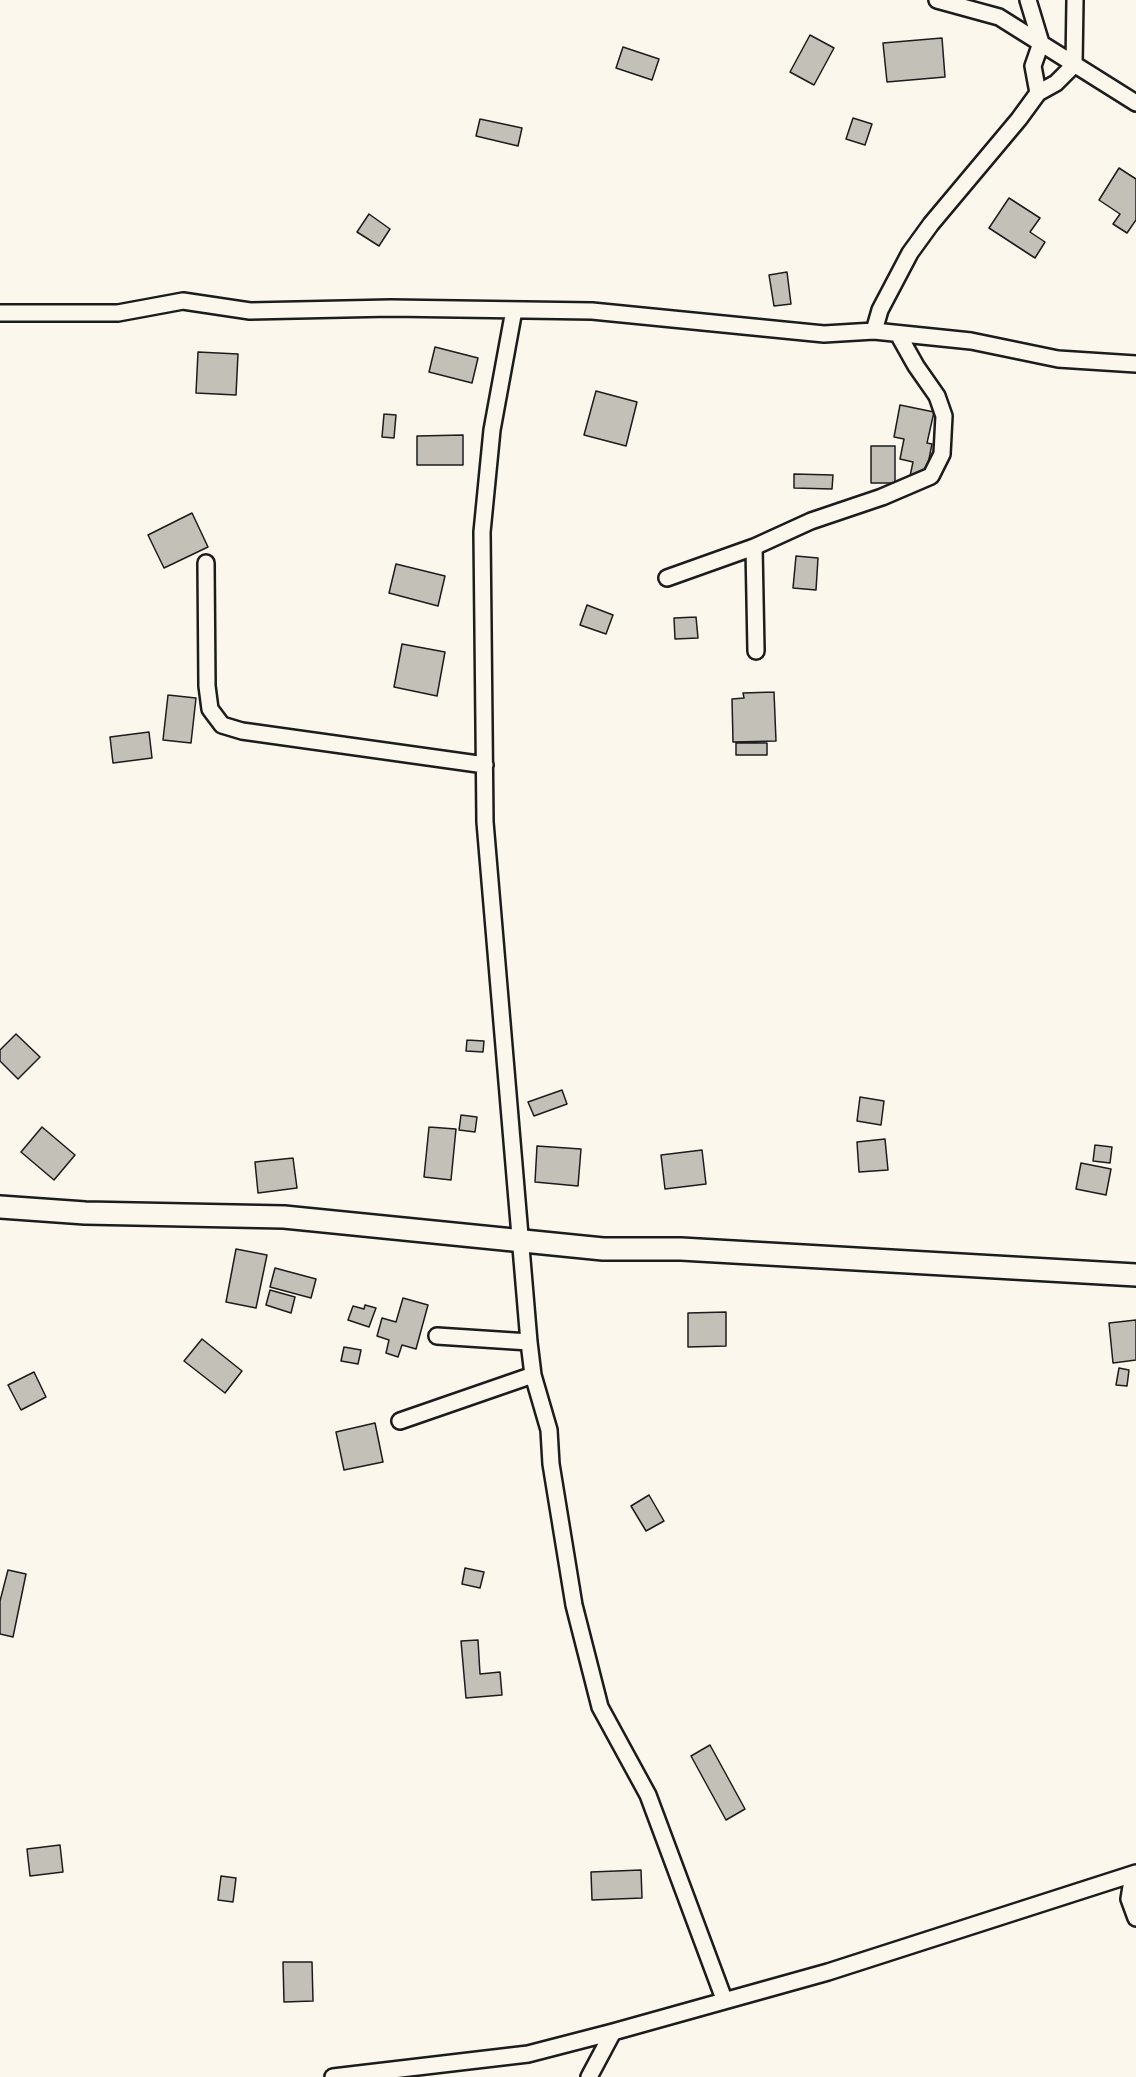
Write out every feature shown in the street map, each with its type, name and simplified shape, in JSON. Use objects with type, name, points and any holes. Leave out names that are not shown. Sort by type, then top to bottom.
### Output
[{"type":"street","points":[[937,0],[999,17],[1136,103]]},
{"type":"street","points":[[1028,0],[1041,43],[1034,66],[1038,93]]},
{"type":"street","points":[[874,331],[880,310],[915,246],[1038,93],[1056,83],[1074,65],[1076,0]]},
{"type":"street","points":[[0,313],[118,313],[183,301],[250,311],[380,308],[592,311],[824,334],[874,331],[971,341],[1058,358],[1136,364]]},
{"type":"street","points":[[514,310],[492,430],[482,532],[485,765],[488,873],[533,1375],[549,1430],[551,1464],[574,1605],[600,1707],[648,1795],[724,1999]]},
{"type":"street","points":[[667,578],[754,547],[811,521],[919,483],[931,476],[940,463],[944,416],[937,396],[916,366],[898,334]]},
{"type":"street","points":[[754,547],[756,651]]},
{"type":"street","points":[[206,562],[207,686],[210,709],[222,725],[242,731],[485,765]]},
{"type":"street","points":[[0,1208],[85,1213],[284,1217],[522,1239],[603,1249],[681,1249],[1136,1275]]},
{"type":"street","points":[[437,1336],[529,1342]]},
{"type":"street","points":[[400,1420],[533,1375]]},
{"type":"street","points":[[333,2077],[528,2054],[828,1972],[1108,1884],[1134,1873]]},
{"type":"street","points":[[1134,1873],[1129,1899],[1136,1918]]},
{"type":"street","points":[[1108,1884],[1129,1899]]},
{"type":"street","points":[[589,2077],[613,2032]]},
{"type":"building","points":[[810,35],[834,48],[814,85],[790,72]]},
{"type":"building","points":[[942,38],[945,77],[887,82],[883,43]]},
{"type":"building","points":[[623,47],[659,59],[652,80],[616,68]]},
{"type":"building","points":[[853,118],[872,124],[865,145],[846,139]]},
{"type":"building","points":[[480,119],[522,128],[518,146],[476,136]]},
{"type":"building","points":[[1119,168],[1136,179],[1136,220],[1127,233],[1113,224],[1120,214],[1099,200]]},
{"type":"building","points":[[1009,198],[1040,218],[1030,232],[1045,242],[1035,258],[989,228]]},
{"type":"building","points":[[369,214],[390,229],[379,246],[357,232]]},
{"type":"building","points":[[787,272],[791,304],[774,306],[769,275]]},
{"type":"building","points":[[435,347],[478,358],[472,383],[429,372]]},
{"type":"building","points":[[198,352],[238,354],[236,395],[196,393]]},
{"type":"building","points":[[596,391],[637,402],[626,446],[584,435]]},
{"type":"building","points":[[900,405],[934,412],[927,443],[932,444],[924,484],[909,481],[913,462],[900,459],[904,439],[894,437]]},
{"type":"building","points":[[384,414],[396,415],[394,438],[382,437]]},
{"type":"building","points":[[463,435],[463,465],[417,465],[417,436]]},
{"type":"building","points":[[871,446],[895,446],[895,483],[871,483]]},
{"type":"building","points":[[794,474],[833,475],[832,489],[794,488]]},
{"type":"building","points":[[192,513],[208,547],[164,568],[148,535]]},
{"type":"building","points":[[796,556],[818,558],[816,590],[793,588]]},
{"type":"building","points":[[396,564],[445,576],[438,606],[389,593]]},
{"type":"building","points":[[587,605],[613,615],[606,634],[580,625]]},
{"type":"building","points":[[696,617],[698,638],[675,639],[674,618]]},
{"type":"building","points":[[402,644],[445,652],[437,696],[394,687]]},
{"type":"building","points":[[774,692],[776,741],[733,742],[732,699],[744,698],[743,693]]},
{"type":"building","points":[[168,695],[196,698],[191,743],[163,740]]},
{"type":"building","points":[[149,732],[152,758],[113,763],[110,737]]},
{"type":"building","points":[[736,743],[767,743],[767,755],[736,755]]},
{"type":"building","points":[[16,1034],[40,1057],[18,1079],[0,1061],[0,1050]]},
{"type":"building","points":[[467,1040],[484,1041],[483,1052],[466,1051]]},
{"type":"building","points":[[562,1090],[567,1104],[534,1116],[528,1102]]},
{"type":"building","points":[[860,1097],[884,1101],[881,1125],[857,1121]]},
{"type":"building","points":[[461,1115],[477,1117],[475,1132],[459,1130]]},
{"type":"building","points":[[42,1127],[75,1155],[54,1180],[21,1152]]},
{"type":"building","points":[[429,1127],[456,1129],[451,1180],[424,1177]]},
{"type":"building","points":[[885,1139],[888,1170],[859,1172],[857,1142]]},
{"type":"building","points":[[1095,1145],[1112,1147],[1110,1163],[1093,1161]]},
{"type":"building","points":[[537,1146],[581,1149],[578,1186],[535,1182]]},
{"type":"building","points":[[702,1150],[706,1184],[665,1189],[661,1155]]},
{"type":"building","points":[[293,1158],[297,1188],[258,1193],[255,1162]]},
{"type":"building","points":[[1081,1163],[1111,1169],[1106,1195],[1076,1189]]},
{"type":"building","points":[[236,1249],[267,1255],[256,1308],[226,1302]]},
{"type":"building","points":[[275,1268],[316,1279],[311,1298],[270,1287]]},
{"type":"building","points":[[270,1290],[295,1297],[291,1313],[266,1305]]},
{"type":"building","points":[[403,1298],[428,1305],[416,1349],[402,1345],[398,1357],[386,1353],[389,1340],[377,1336],[382,1318],[396,1322]]},
{"type":"building","points":[[365,1305],[376,1308],[369,1327],[348,1320],[353,1306],[364,1309]]},
{"type":"building","points":[[726,1312],[726,1346],[688,1347],[688,1313]]},
{"type":"building","points":[[1136,1320],[1136,1360],[1113,1363],[1109,1323]]},
{"type":"building","points":[[202,1339],[242,1371],[225,1393],[184,1361]]},
{"type":"building","points":[[344,1347],[361,1350],[358,1364],[341,1361]]},
{"type":"building","points":[[1119,1368],[1129,1370],[1127,1386],[1116,1385]]},
{"type":"building","points":[[34,1372],[46,1397],[21,1410],[8,1385]]},
{"type":"building","points":[[375,1423],[383,1462],[344,1470],[336,1432]]},
{"type":"building","points":[[649,1495],[664,1521],[646,1531],[631,1506]]},
{"type":"building","points":[[465,1568],[484,1572],[480,1588],[462,1584]]},
{"type":"building","points":[[8,1570],[26,1574],[13,1637],[0,1634],[0,1601]]},
{"type":"building","points":[[478,1640],[480,1674],[500,1672],[502,1695],[466,1698],[461,1641]]},
{"type":"building","points":[[710,1745],[745,1809],[726,1820],[691,1756]]},
{"type":"building","points":[[60,1845],[63,1872],[30,1876],[27,1849]]},
{"type":"building","points":[[641,1870],[642,1898],[592,1900],[591,1872]]},
{"type":"building","points":[[221,1876],[236,1878],[233,1902],[218,1900]]},
{"type":"building","points":[[283,1962],[312,1962],[313,2001],[284,2002]]}]
